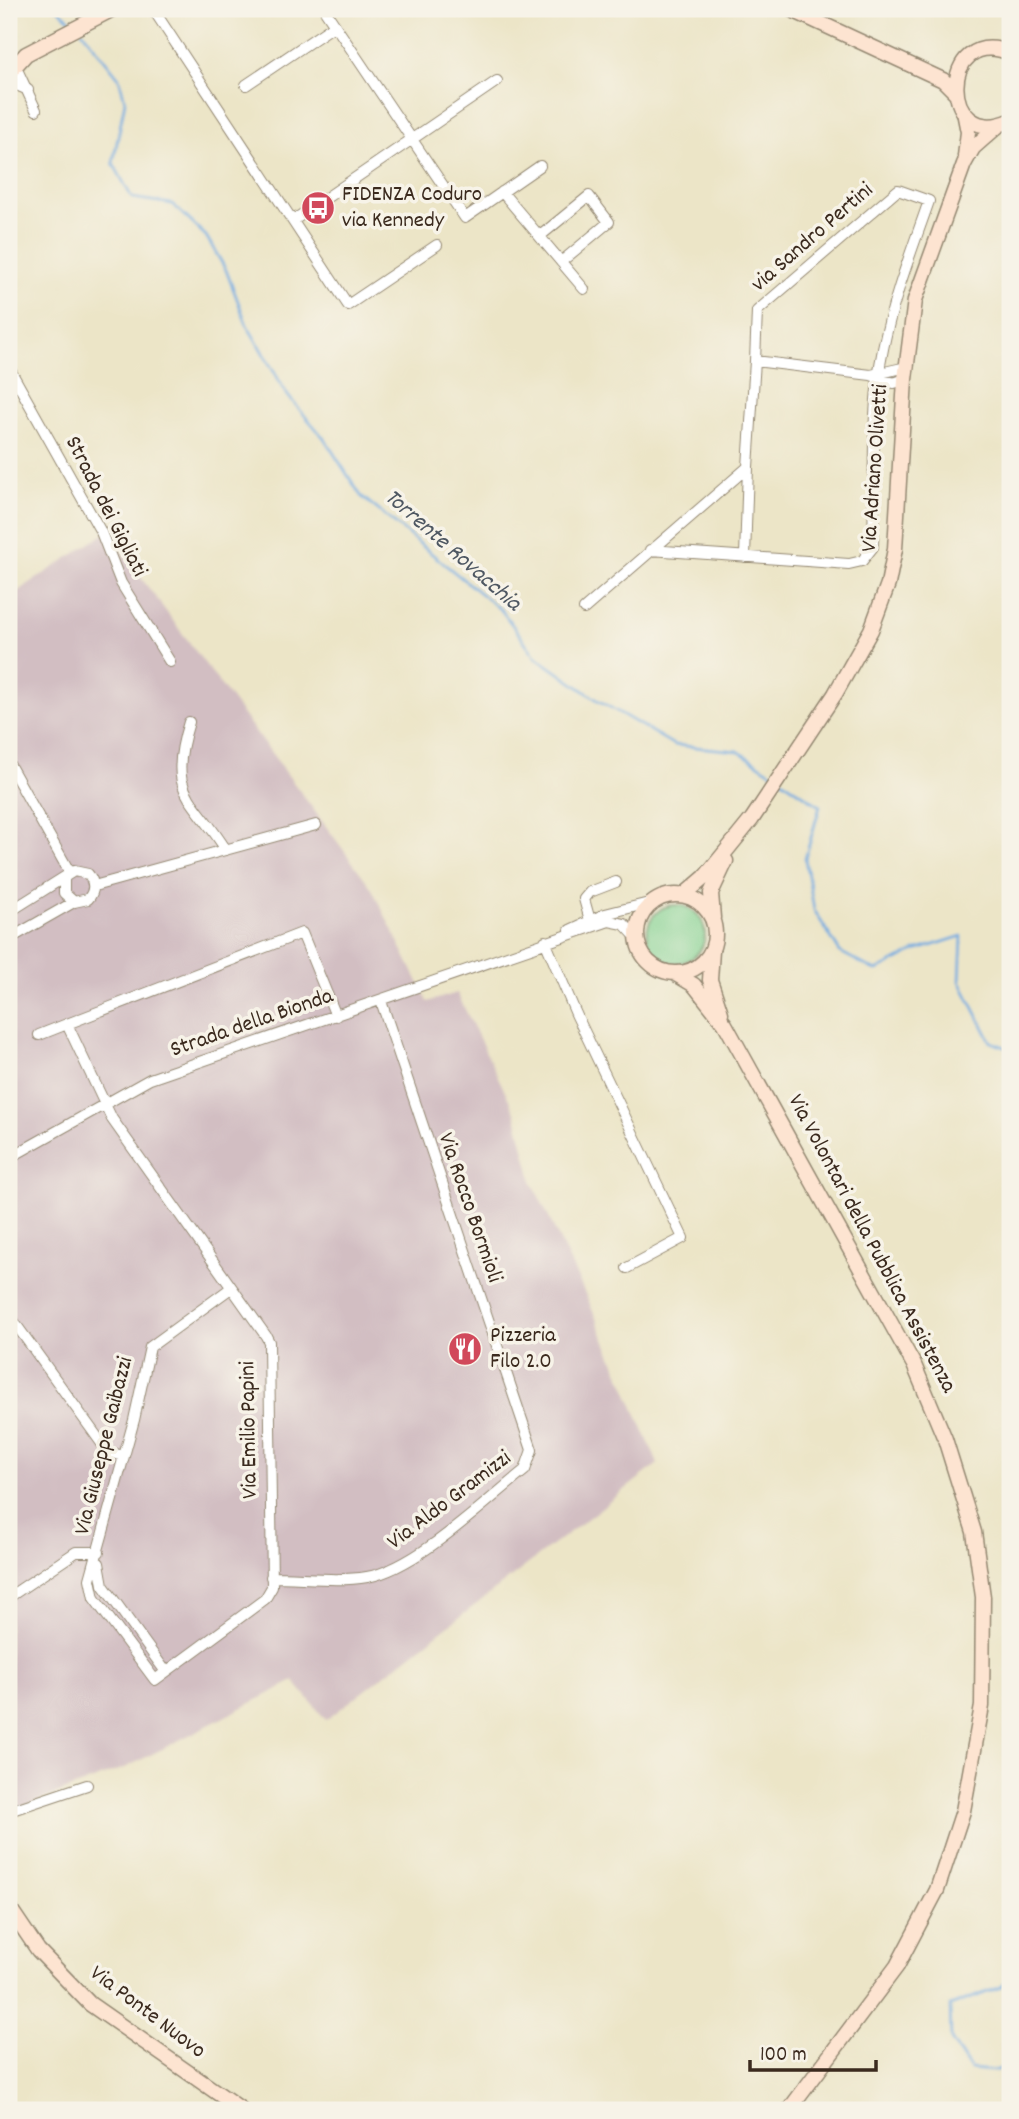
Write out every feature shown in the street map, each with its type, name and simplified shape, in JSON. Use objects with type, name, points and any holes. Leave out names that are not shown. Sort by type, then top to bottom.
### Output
[{"type":"street","points":[[36,110],[28,91],[12,69],[26,54],[113,9]]},
{"type":"street","points":[[154,9],[348,305],[437,245]]},
{"type":"street","points":[[790,9],[943,80],[955,92],[964,112],[968,132],[964,164]]},
{"type":"street","points":[[329,10],[335,25],[410,141],[465,218],[540,166]]},
{"type":"street","points":[[246,85],[335,25]]},
{"type":"street","points":[[920,70],[949,70],[975,54],[1003,51],[1010,39]]},
{"type":"street","points":[[955,92],[956,76],[964,63]]},
{"type":"street","points":[[293,220],[497,81]]},
{"type":"street","points":[[9,82],[28,91]]},
{"type":"street","points":[[964,112],[984,124],[1006,123]]},
{"type":"street","points":[[964,164],[973,148],[1006,123]]},
{"type":"street","name":"Via Adriano Olivetti","points":[[734,844],[854,662],[871,630],[888,584],[900,501],[906,373],[915,300],[964,164]]},
{"type":"street","name":"via Sandro Pertini","points":[[650,550],[744,557],[849,564],[862,561],[873,547],[876,376],[894,301],[929,201],[898,190],[757,311],[744,557]]},
{"type":"street","points":[[502,192],[584,289]]},
{"type":"street","points":[[540,236],[589,196],[609,222],[561,262]]},
{"type":"street","points":[[755,361],[876,376],[906,373]]},
{"type":"street","name":"Strada dei Gigliati","points":[[9,368],[101,532],[121,583],[170,662]]},
{"type":"street","points":[[890,383],[906,373]]},
{"type":"street","points":[[876,376],[890,383],[898,393],[898,422],[903,431]]},
{"type":"street","points":[[583,609],[748,467]]},
{"type":"street","points":[[188,722],[179,753],[180,777],[195,811],[211,826],[226,850]]},
{"type":"street","points":[[9,764],[67,876],[64,893],[74,902]]},
{"type":"street","points":[[9,939],[74,902],[88,899],[94,886],[316,825]]},
{"type":"street","points":[[684,895],[705,877],[734,844]]},
{"type":"street","points":[[713,920],[696,900],[673,894],[653,902],[640,918],[637,938],[645,958],[653,966],[674,973],[696,967],[712,950],[715,940],[711,893],[734,844]]},
{"type":"street","points":[[9,912],[79,871],[88,874],[94,886]]},
{"type":"street","points":[[591,924],[583,904],[586,896],[616,882]]},
{"type":"street","name":"Strada della Bionda","points":[[9,1158],[149,1079],[519,954],[591,924],[605,914],[653,902]]},
{"type":"street","name":"Strada della Bionda","points":[[591,924],[618,922],[631,930],[637,938]]},
{"type":"street","points":[[38,1035],[302,933],[336,1016]]},
{"type":"street","points":[[546,943],[576,1014],[683,1238],[627,1268]]},
{"type":"street","name":"Via Volontari della Pubblica Assistenza","points":[[712,950],[710,980],[725,1024]]},
{"type":"street","name":"Via Volontari della Pubblica Assistenza","points":[[674,973],[694,985],[725,1024],[914,1365],[945,1439],[974,1532],[984,1597],[982,1706],[963,1811],[937,1890],[897,1966],[789,2110]]},
{"type":"street","name":"Via Rocco Bormioli","points":[[381,1001],[524,1426]]},
{"type":"street","name":"Via Emilio Papini","points":[[67,1024],[103,1103],[269,1342],[272,1587],[265,1599],[155,1680],[94,1598],[90,1579],[99,1552]]},
{"type":"street","name":"Via Giuseppe Gaibazzi","points":[[9,1597],[76,1552],[99,1552],[151,1344],[231,1288]]},
{"type":"street","points":[[9,1315],[108,1452],[124,1456]]},
{"type":"street","name":"Via Aldo Gramizzi","points":[[271,1577],[368,1577],[406,1562],[525,1470],[532,1450],[524,1426]]},
{"type":"street","points":[[99,1552],[99,1574],[103,1585],[166,1672]]},
{"type":"street","points":[[9,1811],[87,1785]]},
{"type":"street","name":"Via Ponte Nuovo","points":[[9,1907],[38,1950],[90,2004],[242,2110]]},
{"type":"shaded area","points":[[107,532],[371,887],[428,1002],[457,993],[515,1112],[533,1184],[589,1302],[658,1464],[326,1720],[294,1681],[127,1767],[9,1812],[9,597]]},
{"type":"green space","points":[[670,905],[682,905],[697,913],[705,928],[705,940],[697,955],[682,963],[670,963],[655,955],[647,940],[647,928],[655,913]]},
{"type":"waterway","name":"Torrente Rovacchia","points":[[58,9],[75,24]]},
{"type":"waterway","name":"Torrente Rovacchia","points":[[82,31],[119,78],[125,101],[113,163],[132,198],[172,204],[206,236],[226,270],[247,325],[288,396],[324,438],[361,496],[502,611],[536,657],[596,699],[674,745],[738,751],[774,774]]},
{"type":"waterway","name":"Torrente Rovacchia","points":[[782,780],[820,806],[805,859],[814,910],[840,952],[876,971],[915,951],[962,936],[960,981],[991,1042],[1010,1049]]},
{"type":"waterway","name":"Torrente Rovacchia","points":[[1010,1977],[1001,1987],[950,2006],[951,2040],[970,2069],[993,2071],[1010,2066]]},
{"type":"place","name":"FIDENZA Coduro via Kennedy","points":[[318,208]]},
{"type":"place","name":"Pizzeria Filo 2.0","points":[[465,1349]]}]
